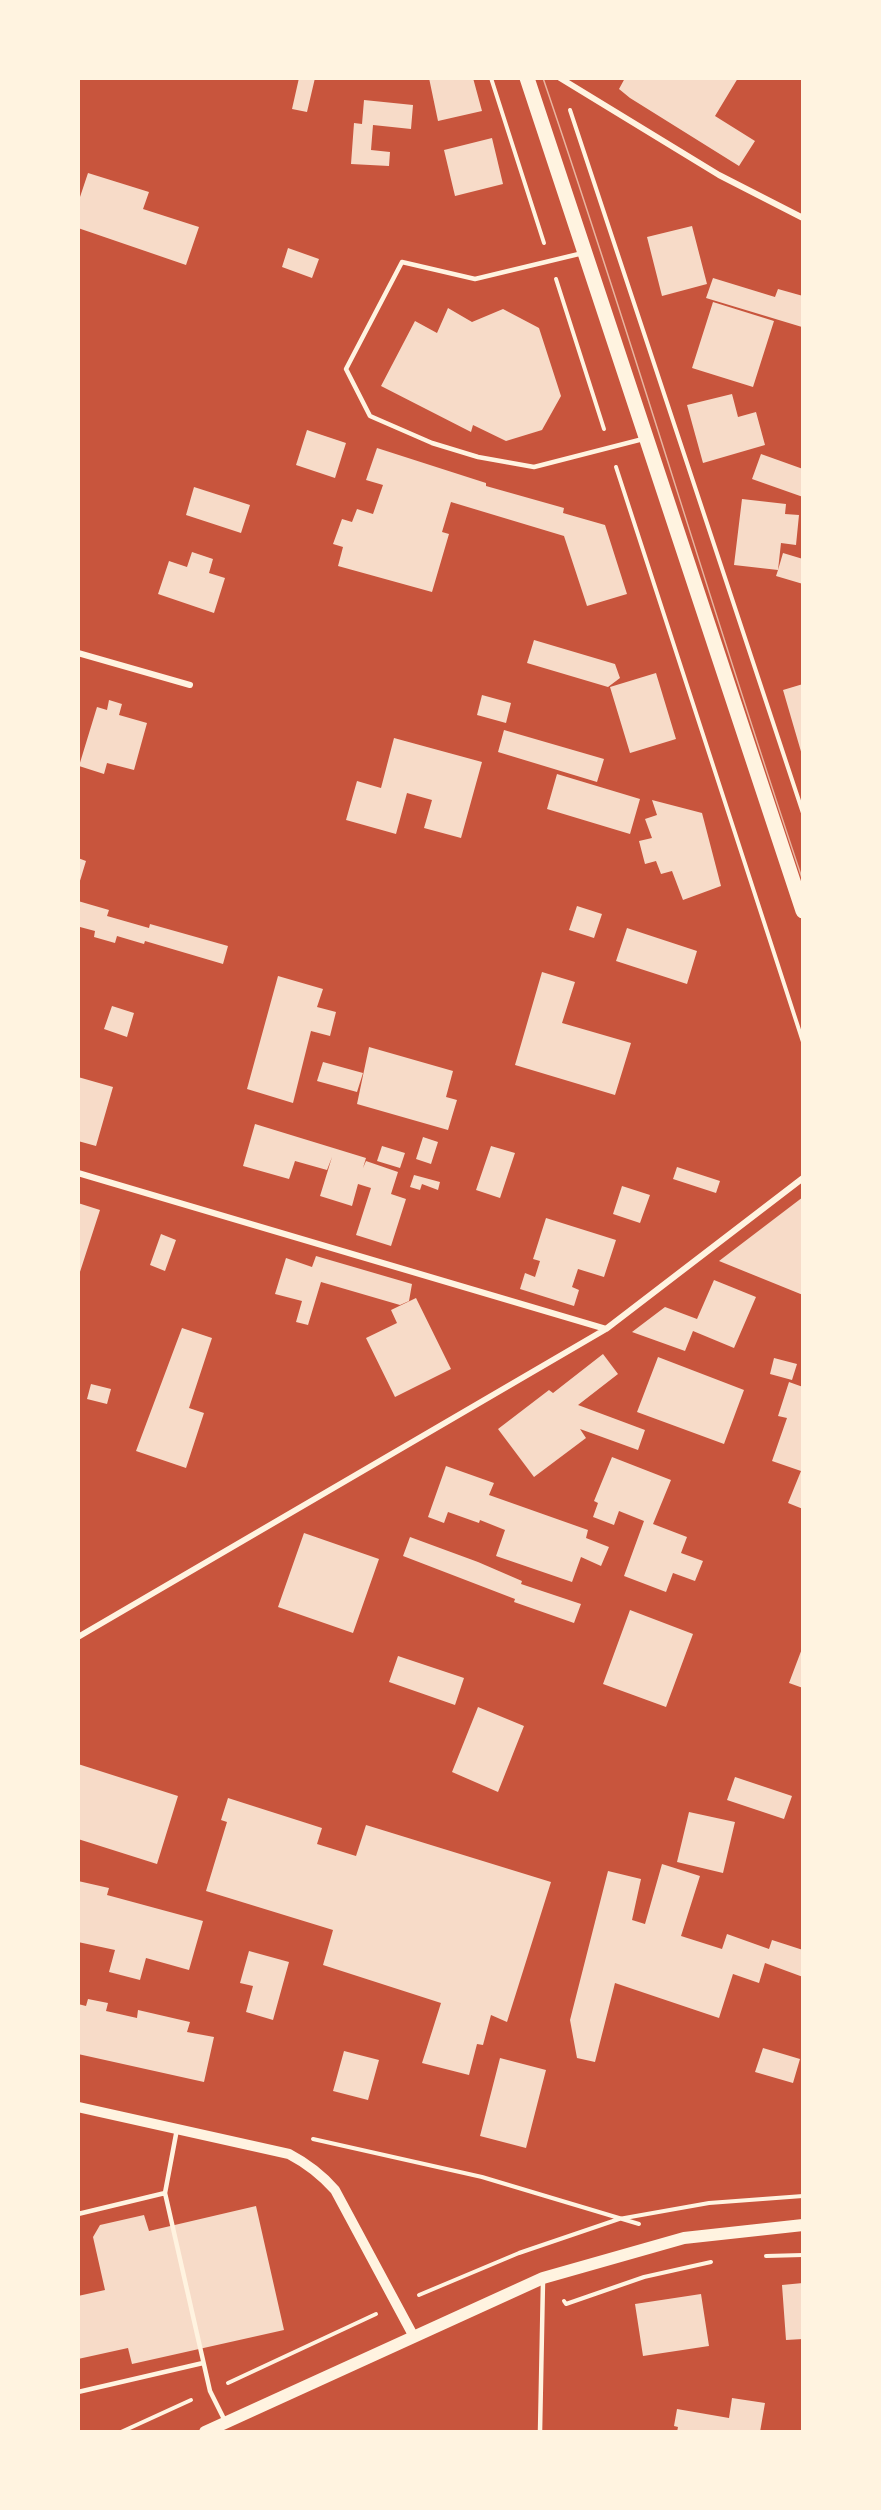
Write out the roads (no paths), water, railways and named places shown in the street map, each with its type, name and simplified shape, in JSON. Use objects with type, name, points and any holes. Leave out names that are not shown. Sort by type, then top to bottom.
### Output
[{"type":"main road","points":[[527,78],[583,253],[803,911]]},
{"type":"main road","points":[[205,2432],[543,2278],[684,2238],[803,2225]]},
{"type":"street","points":[[560,78],[719,175],[803,218]]},
{"type":"street","points":[[78,653],[190,685]]},
{"type":"street","points":[[78,1173],[606,1329]]},
{"type":"street","points":[[78,1637],[606,1329],[803,1178]]},
{"type":"street","points":[[78,2107],[289,2154],[321,2174],[335,2190],[414,2337]]},
{"type":"lane","points":[[583,253],[475,279],[402,262],[346,369],[370,416],[432,443],[478,457],[534,467],[645,438]]},
{"type":"lane","points":[[177,2129],[165,2193],[210,2391],[226,2422]]},
{"type":"lane","points":[[78,2214],[165,2193]]},
{"type":"lane","points":[[540,2432],[543,2278]]},
{"type":"lane","points":[[78,2392],[203,2363]]},
{"type":"tram line","points":[[543,78],[803,881]]}]
